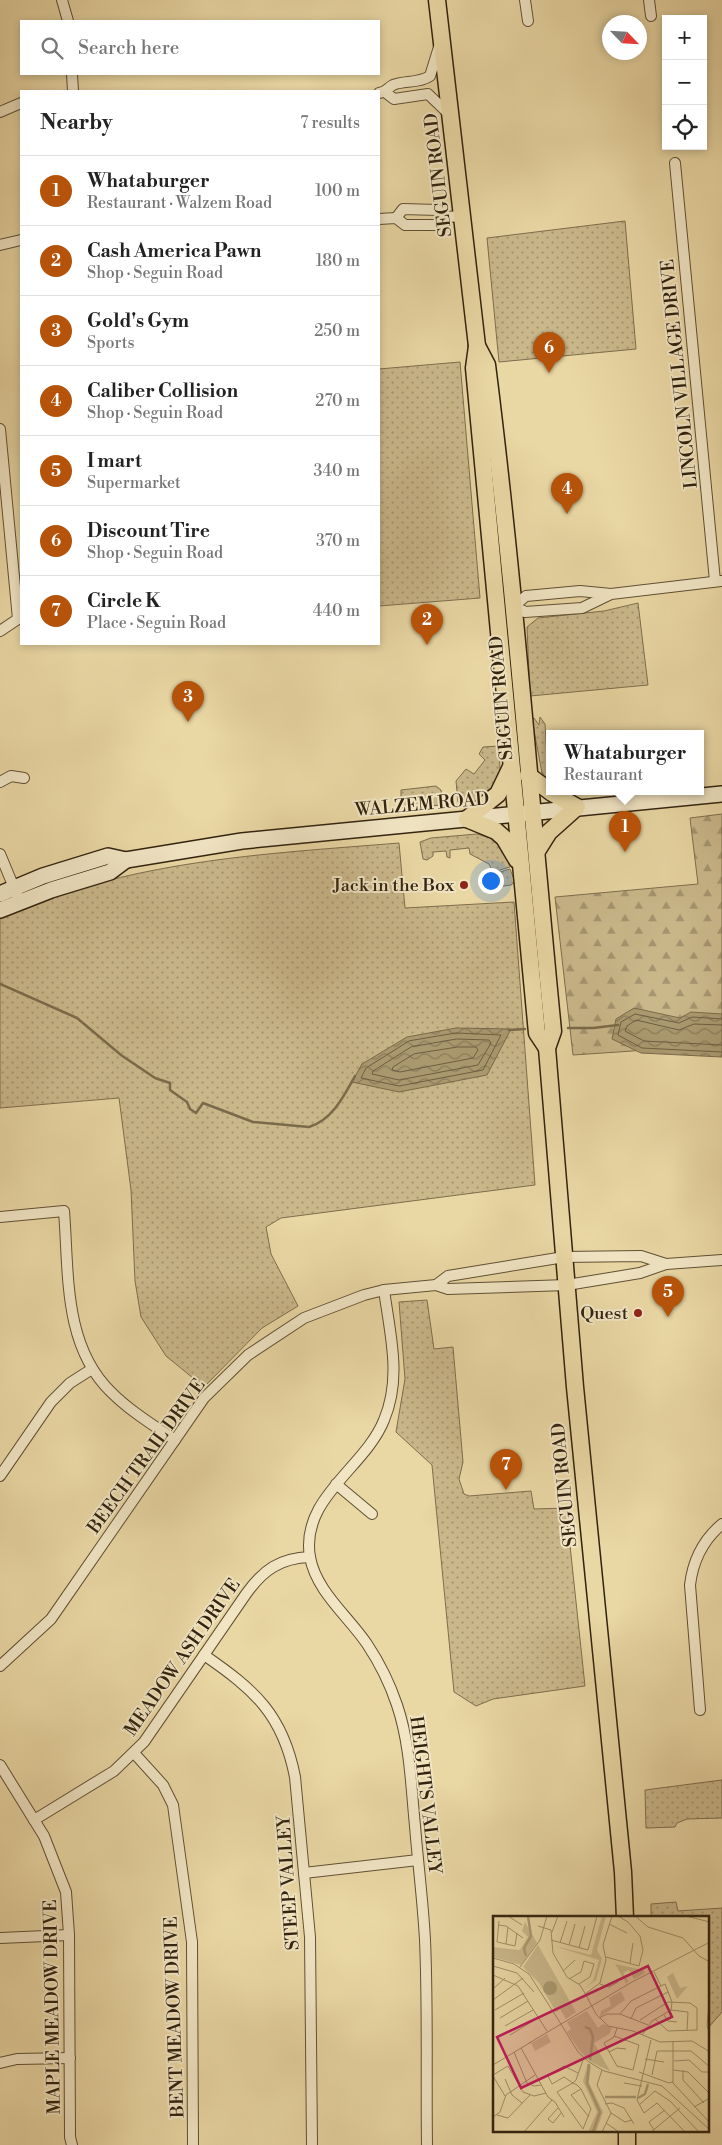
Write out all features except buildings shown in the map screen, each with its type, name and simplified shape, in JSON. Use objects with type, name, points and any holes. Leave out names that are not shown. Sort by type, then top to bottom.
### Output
[{"type":"main road","name":"SEGUIN ROAD","points":[[437,0],[477,346],[474,368],[501,648],[510,769],[537,851],[553,1031],[546,1048]]},
{"type":"main road","name":"SEGUIN ROAD","points":[[477,346],[487,365],[502,484],[514,606],[528,775],[523,813],[522,870],[537,1033],[546,1048],[564,1257],[623,1872],[625,1916]]},
{"type":"main road","points":[[493,570],[507,601],[514,606],[504,628],[501,648]]},
{"type":"main road","points":[[467,819],[489,804],[498,794],[510,769]]},
{"type":"main road","points":[[528,775],[546,788]]},
{"type":"main road","points":[[537,851],[549,832],[577,807],[556,795]]},
{"type":"main road","points":[[467,819],[496,831],[504,838],[522,870]]},
{"type":"main road","points":[[627,2132],[627,2145]]},
{"type":"street","points":[[62,0],[68,20]]},
{"type":"street","points":[[525,0],[528,22]]},
{"type":"street","points":[[649,0],[651,16]]},
{"type":"street","points":[[382,93],[393,85],[424,80],[430,76],[441,37]]},
{"type":"street","points":[[72,75],[73,90]]},
{"type":"street","points":[[382,93],[394,98],[428,94],[451,116]]},
{"type":"street","points":[[0,112],[20,103]]},
{"type":"street","name":"LINCOLN VILLAGE DRIVE","points":[[675,163],[719,581]]},
{"type":"street","points":[[396,218],[403,210],[438,210],[446,217]]},
{"type":"street","points":[[380,219],[396,218],[405,226],[439,224],[446,217],[463,216]]},
{"type":"street","points":[[0,245],[20,240]]},
{"type":"street","points":[[0,428],[18,619],[0,631]]},
{"type":"street","points":[[611,594],[582,608],[525,612],[514,606],[526,596],[580,591],[611,594],[719,581]]},
{"type":"street","points":[[0,782],[11,776],[24,778]]},
{"type":"street","name":"WALZEM ROAD","points":[[7,891],[108,856],[126,860],[242,841],[722,794]]},
{"type":"street","points":[[0,854],[7,891],[20,902]]},
{"type":"street","name":"WALZEM ROAD","points":[[0,910],[51,890],[110,872],[126,860]]},
{"type":"street","points":[[0,1217],[64,1211],[71,1316],[80,1343],[92,1369],[120,1402],[175,1440]]},
{"type":"street","name":"BEECH TRAIL DRIVE","points":[[436,1285],[448,1276],[564,1257],[641,1256],[666,1264]]},
{"type":"street","name":"BEECH TRAIL DRIVE","points":[[0,1666],[51,1619],[204,1398],[248,1355],[304,1318],[364,1295],[384,1290],[436,1285],[448,1288],[567,1285],[640,1273],[666,1264],[722,1260]]},
{"type":"street","name":"HEIGHTS VALLEY","points":[[384,1290],[394,1375],[390,1404],[374,1438],[324,1499],[315,1519],[310,1538],[310,1557],[322,1587],[367,1644],[387,1681],[397,1704],[407,1750],[425,1941],[427,2145]]},
{"type":"street","points":[[0,1476],[51,1402],[70,1383],[92,1369]]},
{"type":"street","points":[[336,1484],[372,1514]]},
{"type":"street","points":[[700,1710],[690,1585],[693,1567],[700,1550],[722,1524]]},
{"type":"street","name":"MEADOW ASH DRIVE","points":[[34,1820],[97,1783],[134,1753],[161,1719],[246,1594],[265,1571],[282,1561],[310,1557]]},
{"type":"street","name":"STEEP VALLEY","points":[[204,1655],[234,1676],[261,1700],[273,1714],[283,1734],[295,1777],[310,1937],[312,2145]]},
{"type":"street","name":"BENT MEADOW DRIVE","points":[[134,1753],[163,1785],[173,1805],[192,1942],[193,2145]]},
{"type":"street","name":"MAPLE MEADOW DRIVE","points":[[0,1765],[44,1836],[66,1892],[69,1935],[70,2137],[72,2145]]},
{"type":"street","points":[[304,1873],[418,1860]]},
{"type":"street","points":[[0,1938],[69,1935]]},
{"type":"street","points":[[0,2063],[17,2059],[70,2058]]},
{"type":"green space","points":[[625,221],[636,349],[499,362],[487,238]]},
{"type":"green space","points":[[460,362],[480,598],[380,606],[380,369]]},
{"type":"green space","points":[[638,603],[648,685],[530,696],[527,627],[538,618],[604,611]]},
{"type":"green space","points":[[540,717],[545,724],[546,778],[542,773],[532,720],[534,718],[539,725]]},
{"type":"green space","points":[[499,746],[500,770],[497,786],[477,802],[461,804],[458,802],[456,781],[466,769],[474,774],[485,760],[479,754],[483,747]]},
{"type":"green space","points":[[436,786],[441,790],[442,799],[440,805],[404,809],[401,806],[401,790]]},
{"type":"green space","points":[[722,814],[722,1045],[573,1055],[555,897],[698,884],[690,818]]},
{"type":"green space","points":[[477,834],[497,840],[509,859],[510,867],[493,872],[489,864],[470,854],[469,848],[450,850],[450,858],[447,857],[446,851],[433,852],[433,856],[427,860],[423,859],[420,842],[431,838]]},
{"type":"green space","points":[[399,843],[405,908],[514,902],[535,1185],[281,1218],[266,1227],[271,1254],[298,1306],[262,1328],[204,1387],[166,1356],[141,1317],[135,1281],[131,1190],[119,1098],[0,1108],[0,919],[47,899],[145,872],[247,856]]},
{"type":"green space","points":[[510,869],[515,882],[511,885],[496,887],[501,885],[501,878],[498,878],[498,874],[493,874]]},
{"type":"green space","points":[[427,1300],[434,1349],[453,1347],[463,1462],[459,1479],[464,1494],[469,1496],[531,1491],[534,1509],[566,1508],[585,1686],[493,1699],[476,1706],[454,1692],[432,1465],[396,1432],[405,1379],[399,1302]]},
{"type":"green space","points":[[722,1780],[722,1818],[687,1819],[677,1823],[675,1827],[646,1828],[645,1790]]},
{"type":"green space","points":[[676,1902],[678,1911],[722,1908],[722,2012],[710,2026],[710,1916],[651,1916],[651,1904]]},
{"type":"water","points":[[634,1008],[680,1018],[691,1012],[722,1014],[722,1057],[641,1053],[612,1039],[616,1019]]},
{"type":"water","points":[[456,1028],[511,1029],[487,1075],[399,1092],[352,1082],[362,1064],[407,1037]]},
{"type":"waterway","points":[[0,984],[77,1018],[121,1055],[155,1078],[170,1083],[170,1090],[187,1102],[190,1109],[196,1113],[203,1103],[253,1122],[309,1127],[317,1124],[331,1113],[342,1099],[355,1076]]},
{"type":"waterway","points":[[568,1028],[618,1025]]},
{"type":"waterway","points":[[509,1030],[525,1029]]},
{"type":"place","name":"Discount Tire","points":[[549,373]]},
{"type":"place","name":"Caliber Collision","points":[[567,514]]},
{"type":"place","name":"Cash America Pawn","points":[[427,645]]},
{"type":"place","name":"Gold's Gym","points":[[188,722]]},
{"type":"place","name":"Whataburger","points":[[625,852]]},
{"type":"place","name":"Jack in the Box","points":[[464,885]]},
{"type":"place","name":"Quest","points":[[638,1313]]},
{"type":"place","name":"I mart","points":[[668,1317]]},
{"type":"place","name":"Circle K","points":[[506,1490]]}]
